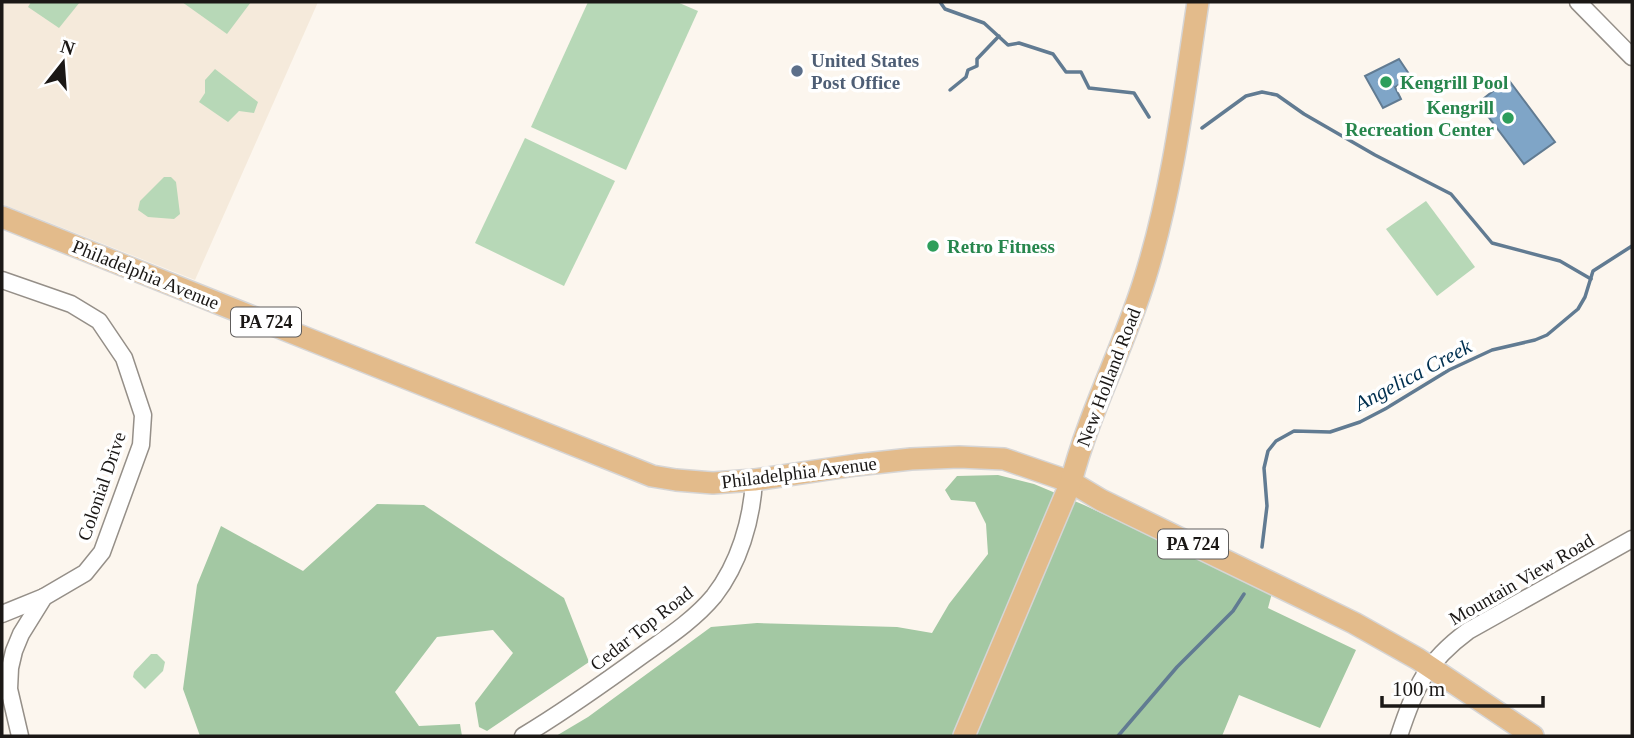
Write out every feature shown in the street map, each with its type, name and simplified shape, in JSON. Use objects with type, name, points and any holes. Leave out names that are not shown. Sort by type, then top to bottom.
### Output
[{"type":"main road","name":"New Holland Road","points":[[964,736],[1071,482],[1079,451],[1128,331],[1153,251],[1177,138],[1198,2]]},
{"type":"main road","name":"Philadelphia Avenue","points":[[2,217],[632,469],[676,481],[701,483],[754,480],[865,463],[959,457],[1004,460],[1071,482],[1101,500],[1354,623],[1428,667],[1533,736]]},
{"type":"street","points":[[1578,2],[1632,57]]},
{"type":"street","name":"Colonial Drive","points":[[2,280],[71,304],[99,321],[124,358],[143,415],[141,445],[102,552],[85,573],[44,597],[21,634],[6,685]]},
{"type":"street","name":"Cedar Top Road","points":[[523,736],[610,680],[687,622],[710,601],[723,583],[745,537],[753,506],[754,480]]},
{"type":"street","name":"Mountain View Road","points":[[1399,736],[1408,709],[1428,667],[1450,645],[1468,631],[1632,539]]},
{"type":"street","points":[[2,614],[44,597]]},
{"type":"street","points":[[6,685],[20,736]]},
{"type":"shaded area","points":[[2,2],[318,2],[195,280],[2,204]]},
{"type":"green space","points":[[31,2],[80,2],[59,28],[28,7]]},
{"type":"green space","points":[[182,2],[251,2],[227,34]]},
{"type":"green space","points":[[588,2],[677,2],[698,11],[626,170],[531,127]]},
{"type":"green space","points":[[215,69],[258,102],[254,113],[239,111],[228,122],[199,102],[205,93],[205,80]]},
{"type":"green space","points":[[525,138],[615,181],[564,286],[475,243]]},
{"type":"green space","points":[[164,177],[171,177],[176,182],[180,214],[174,219],[148,217],[138,210],[140,201]]},
{"type":"green space","points":[[1426,201],[1475,267],[1437,296],[1386,229]]},
{"type":"green space","points":[[998,475],[1034,484],[1084,505],[1272,593],[1268,608],[1356,650],[1320,728],[1239,695],[1222,736],[556,736],[588,717],[711,627],[757,623],[897,627],[932,633],[949,604],[988,554],[986,524],[975,502],[951,500],[945,490],[957,476]]},
{"type":"green space","points":[[377,504],[424,505],[564,598],[589,662],[487,731],[479,727],[475,703],[513,653],[493,630],[437,637],[395,692],[419,726],[460,724],[462,736],[200,736],[183,689],[197,585],[221,526],[303,571]]},
{"type":"green space","points":[[151,654],[157,654],[165,662],[163,671],[145,689],[133,677],[134,672]]},
{"type":"water","name":"Kengrill Pool","points":[[1399,59],[1411,77],[1395,87],[1401,99],[1383,108],[1365,76]]},
{"type":"water","points":[[1508,79],[1555,142],[1524,164],[1478,103]]},
{"type":"waterway","points":[[940,2],[945,9],[984,23],[1008,45],[1019,43],[1053,54],[1066,72],[1081,72],[1089,88],[1134,93],[1149,117]]},
{"type":"waterway","points":[[950,90],[966,77],[968,70],[977,66],[977,59],[999,36]]},
{"type":"waterway","points":[[1202,128],[1246,96],[1262,92],[1277,95],[1304,114],[1375,155],[1451,194],[1492,243],[1560,261],[1591,279]]},
{"type":"waterway","name":"Angelica Creek","points":[[1262,547],[1267,506],[1264,468],[1268,451],[1276,441],[1294,431],[1330,432],[1360,422],[1449,370],[1492,350],[1547,335],[1578,309],[1585,297],[1593,271],[1632,246]]},
{"type":"waterway","name":"Angelica Creek","points":[[1118,736],[1177,667],[1233,611],[1244,594]]},
{"type":"place","name":"United States Post Office","points":[[797,71]]},
{"type":"place","name":"Kengrill Pool","points":[[1386,82]]},
{"type":"place","name":"Kengrill Recreation Center","points":[[1508,118]]},
{"type":"place","name":"Retro Fitness","points":[[933,246]]}]
